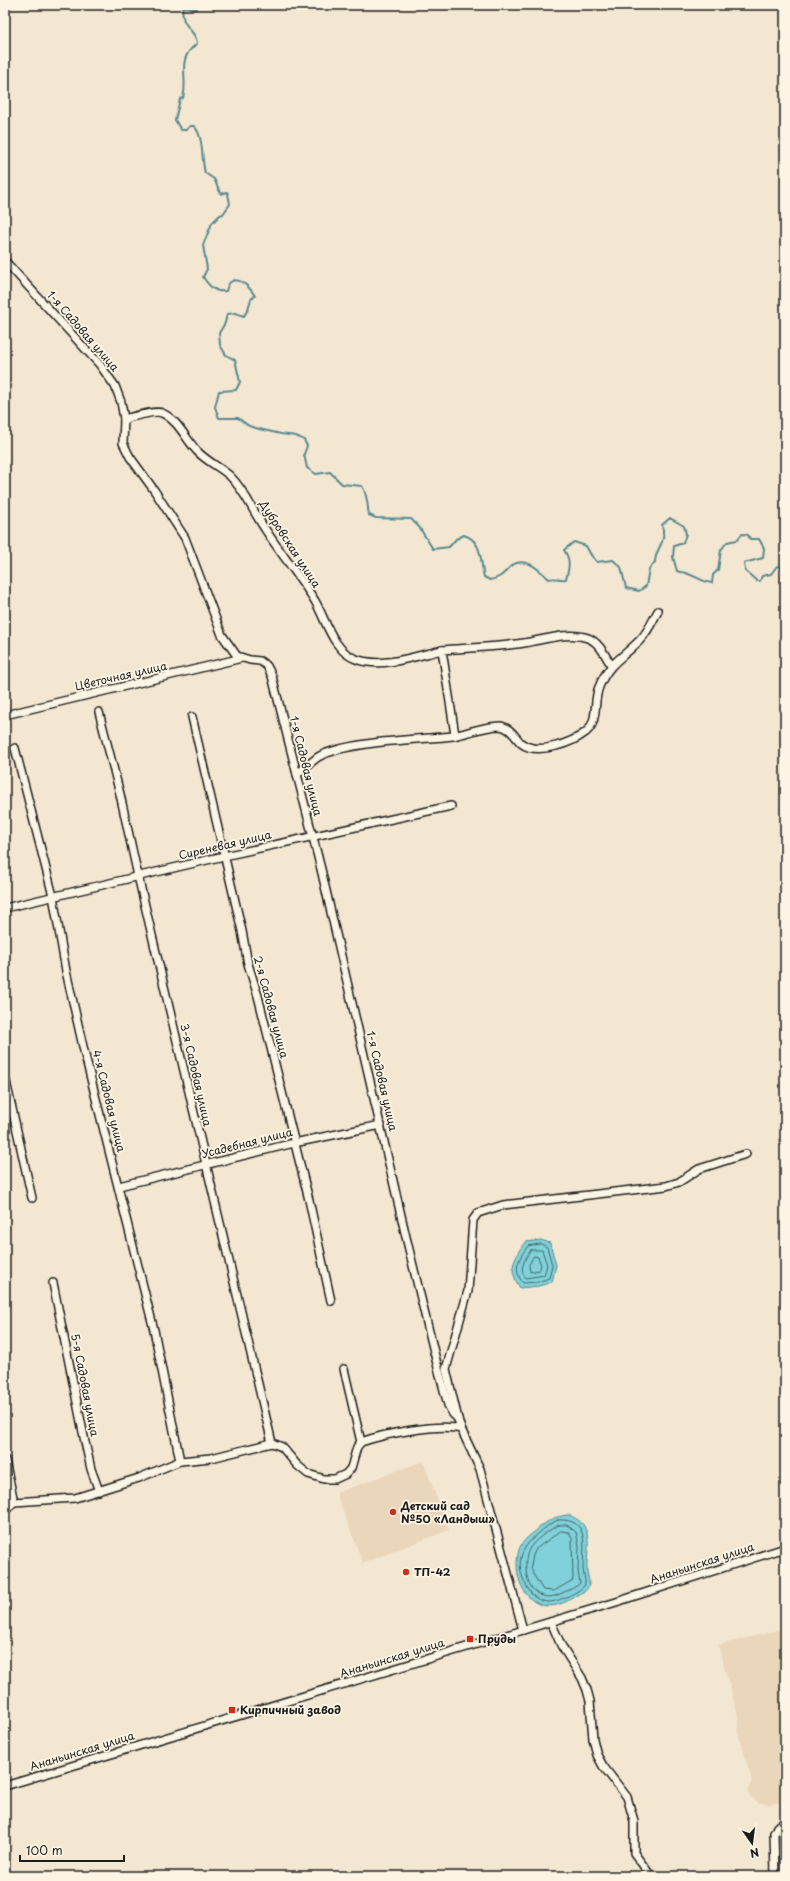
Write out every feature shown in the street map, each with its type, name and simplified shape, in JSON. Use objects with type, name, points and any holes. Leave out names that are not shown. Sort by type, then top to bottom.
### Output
[{"type":"street","name":"1-я Садовая улица","points":[[5,261],[100,365],[115,386],[121,402],[124,419],[123,443],[130,457],[154,490],[185,538],[222,635],[231,650],[242,658],[260,661],[267,666],[272,676],[321,869],[382,1125],[406,1237],[437,1362],[448,1405],[458,1419]]},
{"type":"street","name":"Дубровская улица","points":[[124,419],[160,412],[168,416],[176,423],[197,451],[230,476],[244,492],[263,528],[315,602],[328,629],[340,648],[355,659],[371,662],[391,661],[442,650],[525,642],[550,637],[574,636],[588,637],[596,642],[611,665]]},
{"type":"street","points":[[297,774],[319,757],[336,751],[359,746],[454,735],[502,726],[508,729],[522,743],[530,748],[537,749],[573,740],[592,726],[594,705],[599,687],[611,665],[641,639],[658,611]]},
{"type":"street","points":[[442,650],[454,735]]},
{"type":"street","name":"Цветочная улица","points":[[5,715],[242,658]]},
{"type":"street","name":"3-я Садовая улица","points":[[99,712],[120,794],[272,1443]]},
{"type":"street","name":"2-я Садовая улица","points":[[192,718],[248,964],[258,996],[309,1200],[331,1302]]},
{"type":"street","name":"4-я Садовая улица","points":[[15,748],[53,896],[66,971],[84,1050],[154,1330],[180,1461]]},
{"type":"street","name":"Сиреневая улица","points":[[5,908],[224,856],[312,838],[450,806]]},
{"type":"street","points":[[5,1076],[32,1198]]},
{"type":"street","name":"Усадебная улица","points":[[119,1186],[294,1143],[382,1125]]},
{"type":"street","points":[[523,1630],[487,1492],[480,1469],[461,1429],[446,1369],[468,1291],[473,1220],[478,1213],[503,1206],[666,1186],[679,1182],[699,1169],[746,1154]]},
{"type":"street","name":"5-я Садовая улица","points":[[53,1283],[85,1442],[91,1469],[99,1491]]},
{"type":"street","points":[[437,1362],[446,1369]]},
{"type":"street","points":[[344,1369],[361,1442]]},
{"type":"street","points":[[5,1511],[14,1502],[75,1498],[139,1478],[180,1461],[211,1458],[272,1443],[282,1447],[296,1465],[308,1474],[329,1479],[340,1478],[346,1474],[353,1463],[357,1447],[361,1442],[391,1434],[450,1426],[461,1429]]},
{"type":"street","points":[[5,1460],[14,1502]]},
{"type":"street","name":"Ананьинская улица","points":[[5,1786],[551,1622],[785,1548]]},
{"type":"street","points":[[551,1622],[561,1645],[582,1678],[587,1690],[590,1701],[593,1739],[598,1755],[603,1766],[627,1797],[634,1821],[634,1853],[651,1876]]},
{"type":"street","points":[[775,1876],[774,1833],[777,1827],[785,1822]]},
{"type":"shaded area","name":"Детский сад №50 «Ландыш»","points":[[423,1461],[449,1530],[363,1563],[336,1493]]},
{"type":"shaded area","points":[[778,1630],[785,1631],[785,1801],[769,1805],[753,1800],[747,1792],[752,1781],[738,1732],[738,1716],[718,1645]]},
{"type":"water","points":[[541,1240],[550,1243],[556,1265],[552,1282],[539,1286],[520,1288],[516,1281],[513,1269],[515,1259],[526,1242]]},
{"type":"water","points":[[569,1515],[581,1522],[588,1536],[587,1572],[589,1586],[585,1591],[563,1603],[554,1606],[540,1604],[532,1600],[526,1594],[522,1586],[517,1568],[517,1559],[520,1546],[530,1535],[552,1519]]},
{"type":"waterway","points":[[197,5],[197,9],[183,7],[182,14],[186,24],[194,35],[197,44],[190,50],[184,62],[185,83],[183,98],[180,99],[175,120],[181,130],[186,130],[190,126],[194,126],[197,130],[201,141],[205,173],[214,179],[221,194],[227,192],[230,204],[223,214],[212,223],[203,245],[207,269],[203,277],[215,290],[219,291],[226,291],[228,285],[232,281],[240,281],[248,287],[255,296],[251,299],[244,316],[235,313],[227,314],[225,323],[219,333],[220,345],[226,355],[235,360],[240,382],[236,390],[219,391],[215,407],[219,418],[238,418],[249,426],[296,436],[304,440],[307,446],[304,454],[307,468],[316,474],[330,472],[342,484],[362,486],[366,496],[369,515],[376,518],[411,519],[419,527],[433,549],[449,547],[456,539],[464,535],[470,538],[475,542],[480,552],[484,577],[490,580],[500,577],[511,566],[521,562],[532,565],[549,579],[566,579],[569,564],[568,557],[564,550],[574,542],[586,546],[597,562],[613,560],[621,567],[626,588],[639,591],[646,586],[649,569],[655,562],[663,537],[662,525],[670,518],[684,526],[686,534],[683,543],[674,546],[673,557],[677,571],[708,583],[712,583],[713,575],[718,570],[721,550],[727,542],[737,540],[742,534],[748,535],[750,539],[759,539],[764,548],[763,558],[744,563],[745,571],[757,581],[760,581],[762,576],[771,574],[777,566],[780,568],[785,566]]},
{"type":"waterway","points":[[785,522],[783,527],[785,541]]},
{"type":"place","name":"Детский сад №50 «Ландыш»","points":[[393,1512]]},
{"type":"place","name":"ТП-42","points":[[406,1572]]},
{"type":"place","name":"Пруды","points":[[470,1639]]},
{"type":"place","name":"Кирпичный завод","points":[[232,1710]]}]
